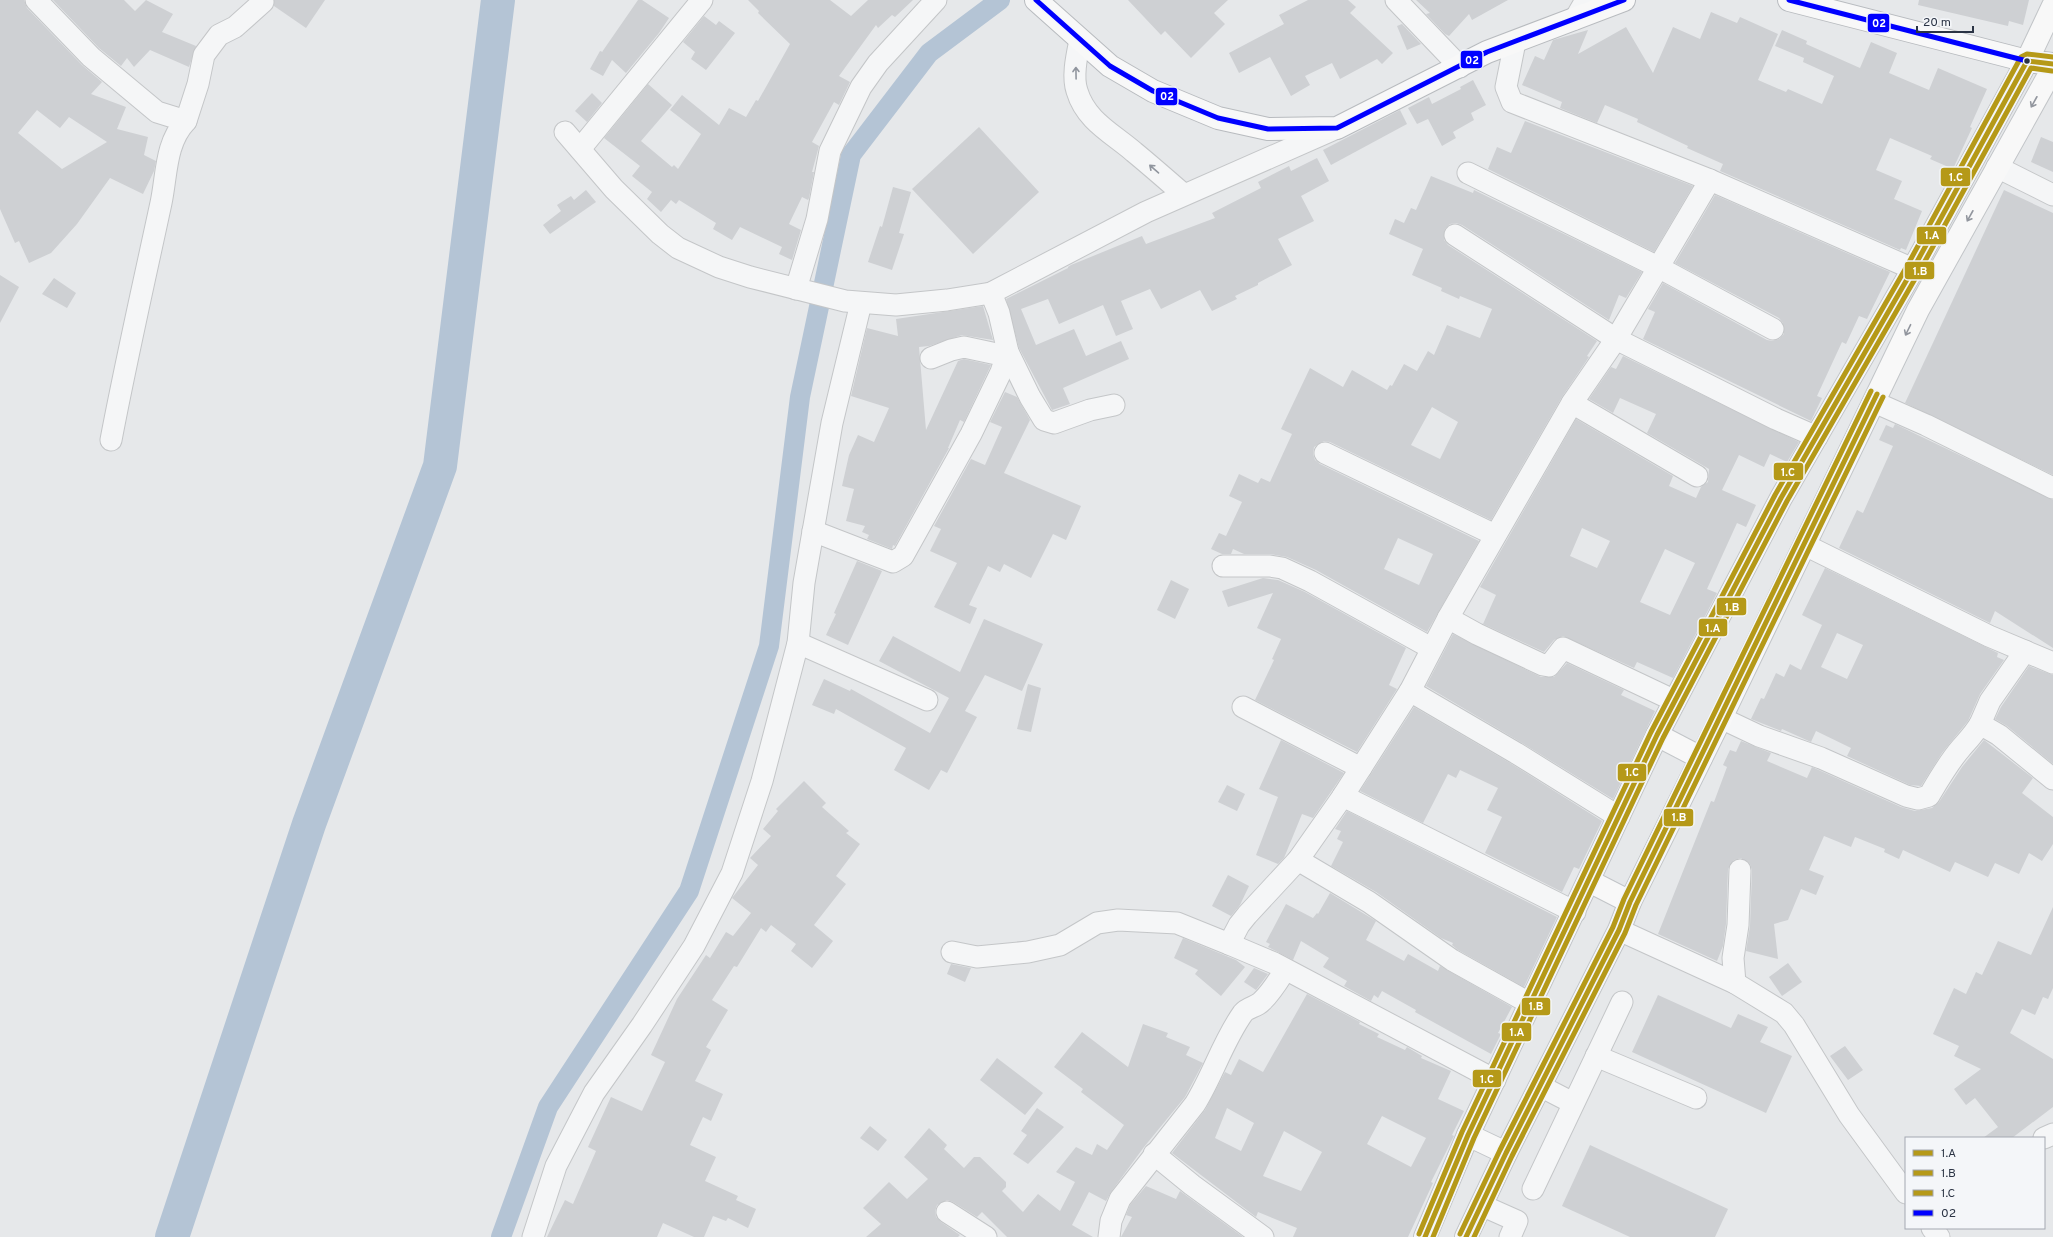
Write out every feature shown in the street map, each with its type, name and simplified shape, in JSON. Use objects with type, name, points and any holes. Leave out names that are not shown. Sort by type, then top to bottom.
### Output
[{"type":"main road","points":[[1036,0],[1110,66],[1152,91],[1218,118],[1268,129],[1337,128],[1488,52],[1624,0]]},
{"type":"main road","points":[[1789,0],[2027,61],[2053,64]]},
{"type":"main road","points":[[1425,1237],[1468,1136],[1532,1004],[1656,735],[1778,505],[1913,269],[2027,61],[2053,6]]},
{"type":"main road","points":[[1466,1237],[1506,1153],[1619,930],[1630,902],[1722,718],[1918,310],[2053,68]]},
{"type":"main road","points":[[1656,735],[1701,758]]},
{"type":"main road","points":[[1589,881],[1630,902]]},
{"type":"main road","points":[[1468,1136],[1506,1153]]},
{"type":"street","points":[[36,0],[91,57],[157,112],[186,121]]},
{"type":"street","points":[[110,440],[134,322],[161,202],[168,156],[178,129],[186,121],[198,84],[204,55],[219,35],[235,27],[263,2],[262,0]]},
{"type":"street","points":[[580,149],[702,0]]},
{"type":"street","points":[[801,290],[830,151],[861,87],[878,63],[936,0]]},
{"type":"street","points":[[1396,0],[1460,67]]},
{"type":"street","points":[[1575,19],[1586,0]]},
{"type":"street","points":[[1080,40],[1076,63],[1076,90],[1086,111],[1096,124],[1133,151],[1183,194]]},
{"type":"street","points":[[1515,42],[1506,87],[1512,102],[1710,180],[1913,269]]},
{"type":"street","points":[[565,132],[614,189],[660,234],[678,248],[720,267],[750,277],[853,302],[896,305],[991,293],[1183,194],[1337,128]]},
{"type":"street","points":[[1997,167],[2053,195]]},
{"type":"street","points":[[1468,173],[1658,267],[1773,329]]},
{"type":"street","points":[[1229,944],[1239,925],[1247,915],[1298,860],[1343,796],[1410,691],[1431,648],[1572,403],[1616,339],[1710,180]]},
{"type":"street","points":[[1455,235],[1616,339],[1776,419],[1817,437]]},
{"type":"street","points":[[991,293],[999,313],[1007,354],[1044,420],[1054,423],[1090,410],[1114,405]]},
{"type":"street","points":[[533,1237],[556,1166],[594,1093],[694,946],[732,873],[762,781],[798,643],[804,583],[853,302]]},
{"type":"street","points":[[931,358],[951,350],[964,347],[1007,354]]},
{"type":"street","points":[[813,531],[893,562],[903,556],[971,434],[1001,372],[1007,354]]},
{"type":"street","points":[[1874,402],[1926,425],[2053,488]]},
{"type":"street","points":[[1572,403],[1697,476]]},
{"type":"street","points":[[1325,453],[1495,535]]},
{"type":"street","points":[[1805,544],[1989,636],[2053,663]]},
{"type":"street","points":[[1223,566],[1270,566],[1282,568],[1310,581],[1431,648]]},
{"type":"street","points":[[1448,618],[1477,634],[1544,665],[1549,666],[1563,648],[1675,700]]},
{"type":"street","points":[[798,643],[927,700]]},
{"type":"street","points":[[1722,718],[1759,736],[1821,758],[1906,796],[1918,799],[1929,796],[1944,770],[1961,747],[1972,738],[1990,701],[2025,651]]},
{"type":"street","points":[[1410,691],[1516,753],[1618,818]]},
{"type":"street","points":[[1243,707],[1361,768]]},
{"type":"street","points":[[1980,724],[1999,735],[2053,779]]},
{"type":"street","points":[[1343,796],[1575,912]]},
{"type":"street","points":[[1298,860],[1369,902],[1452,960],[1532,1004]]},
{"type":"street","points":[[1735,983],[1733,958],[1738,925],[1740,870]]},
{"type":"street","points":[[952,952],[977,957],[1028,952],[1060,945],[1098,923],[1118,920],[1177,923],[1246,950],[1495,1080]]},
{"type":"street","points":[[1619,930],[1735,983],[1784,1013],[1794,1024],[1849,1115],[1905,1192]]},
{"type":"street","points":[[1109,1237],[1111,1221],[1120,1199],[1202,1092],[1217,1059],[1244,1012],[1260,1004],[1285,970]]},
{"type":"street","points":[[1532,1189],[1622,1002]]},
{"type":"street","points":[[1596,1056],[1696,1098]]},
{"type":"street","points":[[1540,1086],[1573,1103]]},
{"type":"street","points":[[1154,1154],[1192,1185],[1264,1237]]},
{"type":"street","points":[[1481,1205],[1517,1221],[1510,1237]]},
{"type":"street","points":[[947,1212],[986,1237]]},
{"type":"street","points":[[1933,1229],[1939,1237]]},
{"type":"building","points":[[0,0],[24,0],[27,8],[82,65],[102,82],[91,94],[126,107],[117,129],[148,137],[144,155],[156,161],[154,171],[143,194],[110,178],[77,224],[51,253],[29,263],[19,241],[15,243],[0,209]],"holes":[[[37,110],[60,128],[69,117],[107,142],[62,169],[18,133]]]},
{"type":"building","points":[[53,0],[124,0],[135,11],[146,0],[173,14],[162,32],[196,46],[189,67],[150,50],[134,67],[127,58],[121,66],[99,48]]},
{"type":"building","points":[[274,0],[325,0],[306,28],[274,6]]},
{"type":"building","points":[[638,0],[642,0],[669,18],[659,33],[626,73],[612,60],[603,76],[590,69],[600,51],[602,52]]},
{"type":"building","points":[[748,0],[830,0],[851,16],[868,0],[913,0],[895,17],[892,15],[878,28],[876,25],[839,76],[850,82],[839,105],[834,102],[812,142],[819,146],[812,172],[814,172],[809,198],[808,200],[802,197],[789,224],[801,230],[792,260],[779,254],[782,247],[740,227],[732,240],[713,229],[716,223],[679,200],[676,204],[671,200],[661,212],[647,199],[652,192],[632,176],[640,166],[604,138],[648,84],[672,105],[641,141],[672,167],[674,165],[678,169],[701,134],[670,110],[682,95],[719,125],[729,108],[746,117],[756,100],[758,101],[790,44],[758,13],[759,11]]},
{"type":"building","points":[[1128,0],[1228,0],[1214,13],[1225,24],[1191,58],[1165,31],[1161,35]]},
{"type":"building","points":[[1308,0],[1348,0],[1356,7],[1350,13],[1393,53],[1382,64],[1377,59],[1340,79],[1332,63],[1305,76],[1310,85],[1291,96],[1270,57],[1239,73],[1229,53],[1284,24],[1279,15]]},
{"type":"building","points":[[1416,0],[1508,0],[1472,20],[1469,14],[1449,36],[1445,34],[1426,14],[1430,13]]},
{"type":"building","points":[[1919,0],[2029,0],[2023,25],[2009,21],[2008,26],[1918,5]]},
{"type":"building","points":[[1711,12],[1737,23],[1740,17],[1778,34],[1758,80],[1786,92],[1788,89],[1822,104],[1834,76],[1803,62],[1804,58],[1775,46],[1782,30],[1807,41],[1806,44],[1860,68],[1871,42],[1897,53],[1889,73],[1929,90],[1938,68],[1987,89],[1970,127],[1972,128],[1953,169],[1930,159],[1932,156],[1890,138],[1876,170],[1902,181],[1894,199],[1922,211],[1906,250],[1901,248],[1900,250],[1720,171],[1723,164],[1687,148],[1688,146],[1637,122],[1638,119],[1605,105],[1597,123],[1560,108],[1562,102],[1522,85],[1535,56],[1544,60],[1553,40],[1588,30],[1578,54],[1626,27],[1653,73],[1673,27],[1700,39]]},
{"type":"building","points":[[704,16],[716,25],[719,21],[735,33],[706,70],[691,59],[695,52],[683,42]]},
{"type":"building","points":[[1402,24],[1421,44],[1407,50],[1397,26]]},
{"type":"building","points":[[1473,80],[1486,105],[1471,113],[1474,120],[1453,132],[1456,138],[1442,146],[1428,119],[1417,124],[1408,108],[1429,97],[1432,104],[1461,89],[1460,87]]},
{"type":"building","points":[[592,93],[602,103],[587,122],[575,111]]},
{"type":"building","points":[[1400,110],[1407,124],[1331,165],[1323,150]]},
{"type":"building","points":[[1525,121],[1693,186],[1654,252],[1488,169],[1497,147],[1511,153]]},
{"type":"building","points":[[979,127],[1039,192],[973,254],[912,189]]},
{"type":"building","points":[[2041,137],[2053,142],[2053,172],[2031,162]]},
{"type":"building","points":[[1317,158],[1329,181],[1301,196],[1314,221],[1278,239],[1292,265],[1258,283],[1258,285],[1235,296],[1237,299],[1212,311],[1200,290],[1161,309],[1150,289],[1121,301],[1133,329],[1116,336],[1103,305],[1059,324],[1048,299],[1021,309],[1036,345],[1074,329],[1086,356],[1121,341],[1129,359],[1063,388],[1070,404],[1052,410],[1019,348],[1006,299],[1068,268],[1071,265],[1142,236],[1146,244],[1215,218],[1212,213],[1261,188],[1258,182],[1289,166],[1291,171]]},
{"type":"building","points":[[1431,176],[1473,193],[1474,190],[1642,272],[1626,298],[1619,295],[1609,320],[1462,225],[1456,223],[1450,224],[1445,229],[1444,240],[1448,245],[1597,341],[1587,356],[1589,357],[1562,397],[1491,520],[1330,442],[1324,441],[1314,447],[1313,454],[1315,460],[1320,464],[1479,541],[1427,632],[1316,570],[1287,557],[1270,554],[1244,554],[1233,549],[1231,554],[1222,554],[1211,549],[1219,533],[1226,536],[1242,502],[1229,496],[1239,474],[1258,483],[1261,478],[1270,482],[1292,434],[1281,429],[1310,368],[1343,387],[1352,370],[1387,390],[1390,385],[1392,386],[1404,364],[1417,371],[1428,351],[1434,355],[1447,325],[1480,338],[1492,309],[1460,296],[1459,299],[1441,291],[1442,288],[1412,275],[1423,249],[1389,234],[1395,219],[1404,223],[1411,208],[1416,210]],"holes":[[[1432,407],[1458,422],[1440,459],[1411,445]],[[1398,538],[1433,554],[1419,585],[1384,569]]]},
{"type":"building","points":[[893,187],[911,192],[899,233],[904,234],[892,270],[868,262],[880,226],[882,227]]},
{"type":"building","points":[[586,190],[596,202],[550,234],[543,225],[561,211],[557,205],[571,196],[574,200]]},
{"type":"building","points":[[2004,190],[2053,213],[2053,475],[1905,403]]},
{"type":"building","points":[[1715,195],[1890,272],[1867,319],[1859,316],[1846,344],[1842,342],[1817,396],[1822,398],[1811,421],[1643,339],[1655,312],[1648,309],[1663,283],[1767,340],[1773,341],[1779,339],[1784,334],[1783,323],[1779,318],[1675,263]]},
{"type":"building","points":[[0,275],[19,287],[0,323]]},
{"type":"building","points":[[54,278],[76,293],[67,308],[42,294]]},
{"type":"building","points":[[983,306],[993,340],[962,335],[929,346],[919,347],[926,430],[958,361],[964,359],[991,365],[964,422],[960,420],[949,448],[895,546],[893,545],[892,549],[867,539],[869,535],[862,532],[865,526],[846,521],[854,489],[842,486],[849,455],[858,435],[874,442],[889,408],[851,396],[867,328],[898,336],[896,319]]},
{"type":"building","points":[[1623,356],[1799,442],[1787,462],[1770,454],[1764,467],[1739,455],[1722,490],[1756,505],[1746,527],[1737,523],[1707,589],[1717,593],[1673,678],[1637,662],[1634,668],[1563,636],[1554,640],[1544,652],[1483,624],[1496,595],[1480,587],[1576,419],[1673,476],[1669,486],[1696,498],[1701,487],[1708,482],[1709,469],[1647,433],[1656,414],[1620,398],[1613,413],[1589,399],[1611,367],[1616,369]],"holes":[[[1582,528],[1610,541],[1597,568],[1570,556]],[[1665,549],[1695,563],[1670,615],[1640,602]]]},
{"type":"building","points":[[1005,392],[1017,397],[1030,420],[1004,473],[1081,506],[1066,540],[1053,534],[1031,578],[1004,564],[1000,572],[988,566],[969,605],[977,608],[970,624],[934,607],[957,563],[930,551],[941,529],[934,526],[971,459],[985,465],[1002,427],[990,422]]},
{"type":"building","points":[[1895,424],[2053,500],[2053,648],[1995,611],[1990,623],[1839,548],[1857,510],[1863,513],[1893,446],[1879,440],[1886,425],[1893,428]]},
{"type":"building","points":[[857,561],[882,571],[848,645],[826,635]]},
{"type":"building","points":[[1825,568],[1998,653],[1997,657],[2004,660],[1980,694],[1968,721],[1942,753],[1921,786],[1910,785],[1847,756],[1851,748],[1816,731],[1811,742],[1782,729],[1781,731],[1751,719],[1761,698],[1764,699],[1776,673],[1784,677],[1790,664],[1801,670],[1822,625],[1802,615]],"holes":[[[1837,633],[1863,645],[1847,679],[1821,667]]]},
{"type":"building","points":[[1263,578],[1278,580],[1305,592],[1406,648],[1389,685],[1397,689],[1357,752],[1255,700],[1274,660],[1272,659],[1281,639],[1257,628],[1273,593],[1228,607],[1222,591]]},
{"type":"building","points":[[1171,580],[1189,589],[1175,619],[1157,610]]},
{"type":"building","points":[[984,619],[1043,644],[1022,691],[985,675],[965,711],[977,717],[947,773],[941,770],[929,790],[894,770],[906,748],[836,709],[834,714],[812,705],[824,679],[850,691],[851,689],[930,733],[949,698],[879,661],[893,636],[960,672]]},
{"type":"building","points":[[1453,634],[1541,677],[1554,677],[1567,663],[1624,690],[1621,695],[1655,711],[1613,799],[1426,686]]},
{"type":"building","points":[[2029,666],[2053,675],[2053,764],[2007,726],[1995,719],[2001,707]]},
{"type":"building","points":[[1028,684],[1041,688],[1031,732],[1017,729]]},
{"type":"building","points":[[1414,707],[1510,763],[1602,821],[1579,869],[1574,867],[1562,892],[1485,853],[1502,817],[1487,810],[1498,788],[1460,770],[1456,778],[1448,774],[1423,823],[1360,791]]},
{"type":"building","points":[[1281,740],[1344,773],[1313,818],[1302,814],[1284,858],[1278,864],[1256,855],[1278,797],[1259,789]]},
{"type":"building","points":[[1984,740],[2033,778],[2022,793],[2053,817],[2053,844],[2042,861],[2029,853],[2019,874],[1995,863],[1988,877],[1955,862],[1950,872],[1903,850],[1899,859],[1884,852],[1885,849],[1855,837],[1851,847],[1824,836],[1809,870],[1824,876],[1816,895],[1801,889],[1788,920],[1774,924],[1778,959],[1746,951],[1750,926],[1752,870],[1750,864],[1741,858],[1734,860],[1728,869],[1726,924],[1723,946],[1717,961],[1658,934],[1711,801],[1714,802],[1727,767],[1723,765],[1730,750],[1736,752],[1741,741],[1771,753],[1767,761],[1807,778],[1812,767],[1901,807],[1915,811],[1932,808],[1939,802],[1962,767]]},
{"type":"building","points":[[804,781],[826,803],[822,807],[849,831],[846,833],[860,844],[836,876],[846,884],[814,925],[833,941],[812,968],[791,951],[796,944],[771,925],[766,932],[761,928],[737,967],[734,966],[712,1000],[728,1010],[706,1047],[711,1050],[695,1081],[723,1094],[711,1121],[703,1117],[690,1145],[716,1157],[705,1181],[738,1196],[736,1200],[756,1209],[748,1228],[728,1218],[726,1221],[713,1216],[704,1237],[694,1237],[663,1223],[657,1237],[547,1237],[565,1200],[573,1204],[596,1151],[588,1147],[611,1097],[642,1111],[665,1062],[651,1055],[677,999],[706,955],[710,958],[726,932],[733,936],[751,913],[732,898],[758,865],[750,858],[771,836],[763,829],[778,811],[776,809]]},
{"type":"building","points":[[1227,785],[1245,794],[1237,811],[1218,802]]},
{"type":"building","points":[[1347,811],[1557,917],[1524,987],[1458,950],[1452,945],[1453,943],[1441,938],[1376,892],[1331,866],[1343,842],[1337,839],[1341,831],[1335,829]]},
{"type":"building","points":[[1228,875],[1249,886],[1240,905],[1231,916],[1212,906]]},
{"type":"building","points":[[1330,893],[1376,921],[1366,940],[1404,961],[1408,954],[1438,971],[1440,966],[1512,1007],[1498,1033],[1501,1034],[1491,1054],[1415,1012],[1416,1010],[1382,991],[1378,998],[1374,995],[1371,1001],[1344,986],[1347,981],[1323,967],[1329,958],[1301,941],[1293,960],[1268,947],[1270,944],[1266,942],[1286,904],[1313,918],[1317,913],[1318,914]]},
{"type":"building","points":[[2053,907],[2053,988],[2048,999],[2043,997],[2035,1015],[2022,1009],[2010,1033],[2053,1059],[2053,1107],[2013,1137],[1984,1137],[1998,1127],[1975,1098],[1966,1105],[1954,1089],[1981,1069],[1954,1056],[1959,1046],[1933,1034],[1954,988],[1966,994],[1976,972],[1982,975],[1998,941],[2031,955]]},
{"type":"building","points":[[1183,938],[1236,960],[1245,967],[1221,996],[1195,974],[1198,970],[1174,958]]},
{"type":"building","points":[[1788,963],[1802,982],[1782,996],[1769,977]]},
{"type":"building","points":[[951,964],[971,968],[965,982],[947,974]]},
{"type":"building","points":[[1254,968],[1268,974],[1256,990],[1244,982]]},
{"type":"building","points":[[1307,994],[1360,1022],[1359,1024],[1379,1034],[1377,1037],[1405,1050],[1407,1047],[1422,1056],[1421,1058],[1451,1071],[1438,1099],[1464,1111],[1452,1135],[1454,1136],[1431,1182],[1433,1183],[1408,1237],[1293,1237],[1297,1228],[1258,1212],[1256,1217],[1172,1153],[1205,1110],[1225,1072],[1231,1075],[1239,1059],[1263,1072]],"holes":[[[1227,1108],[1254,1123],[1241,1151],[1215,1138]],[[1382,1116],[1426,1138],[1411,1167],[1367,1144]],[[1284,1131],[1322,1152],[1301,1191],[1263,1176]]]},
{"type":"building","points":[[1658,995],[1731,1028],[1738,1014],[1768,1027],[1760,1042],[1792,1056],[1766,1113],[1632,1052]]},
{"type":"building","points":[[1143,1024],[1168,1033],[1166,1037],[1190,1047],[1186,1055],[1203,1063],[1185,1097],[1144,1147],[1106,1201],[1089,1192],[1072,1225],[1093,1237],[1007,1237],[982,1212],[977,1217],[953,1202],[947,1200],[937,1205],[935,1211],[936,1217],[960,1235],[958,1237],[866,1237],[881,1224],[863,1208],[889,1182],[907,1199],[928,1179],[904,1157],[929,1128],[947,1145],[944,1149],[964,1168],[974,1157],[980,1157],[1006,1182],[1006,1187],[1002,1191],[1023,1212],[1038,1194],[1060,1211],[1075,1182],[1056,1172],[1076,1147],[1092,1155],[1097,1144],[1107,1150],[1124,1125],[1081,1092],[1083,1089],[1054,1067],[1082,1032],[1128,1067]]},
{"type":"building","points":[[1845,1046],[1863,1070],[1848,1080],[1830,1056]]},
{"type":"building","points":[[997,1058],[1043,1093],[1025,1115],[980,1080]]},
{"type":"building","points":[[1037,1108],[1064,1127],[1028,1164],[1013,1154],[1027,1135],[1021,1131]]},
{"type":"building","points":[[870,1126],[887,1140],[878,1151],[860,1138]]},
{"type":"building","points":[[1590,1145],[1728,1209],[1715,1237],[1630,1237],[1562,1206]]},
{"type":"building","points":[[1146,1186],[1176,1199],[1180,1191],[1243,1237],[1121,1237],[1132,1217],[1126,1215],[1130,1205]]},
{"type":"waterway","points":[[172,1237],[309,824],[440,466],[498,0]]},
{"type":"waterway","points":[[501,1237],[548,1107],[689,891],[769,646],[800,397],[851,155],[929,53],[1000,0]]},
{"type":"transit line","name":"02","points":[[1036,0],[1110,66],[1153,91],[1218,118],[1268,129],[1337,128],[1487,52],[1624,0]]},
{"type":"transit line","name":"02","points":[[1789,0],[2027,61]]},
{"type":"transit line","name":"1.C","points":[[1419,1234],[1462,1132],[1651,732],[1775,495],[1907,266],[2021,57],[2027,54],[2053,57]]},
{"type":"transit line","name":"1.A","points":[[1425,1237],[1468,1135],[1657,735],[1781,498],[1913,269],[2027,61],[2053,64]]},
{"type":"transit line","name":"1.B","points":[[1433,1237],[1474,1138],[1663,738],[1787,501],[1919,272],[2031,68],[2052,71]]},
{"type":"transit line","name":"1.C","points":[[1460,1234],[1500,1150],[1613,927],[1624,899],[1871,391]]},
{"type":"transit line","name":"1.A","points":[[1466,1237],[1506,1153],[1619,930],[1630,902],[1877,394]]},
{"type":"transit line","name":"1.B","points":[[1474,1237],[1512,1156],[1625,933],[1636,905],[1883,397]]}]
